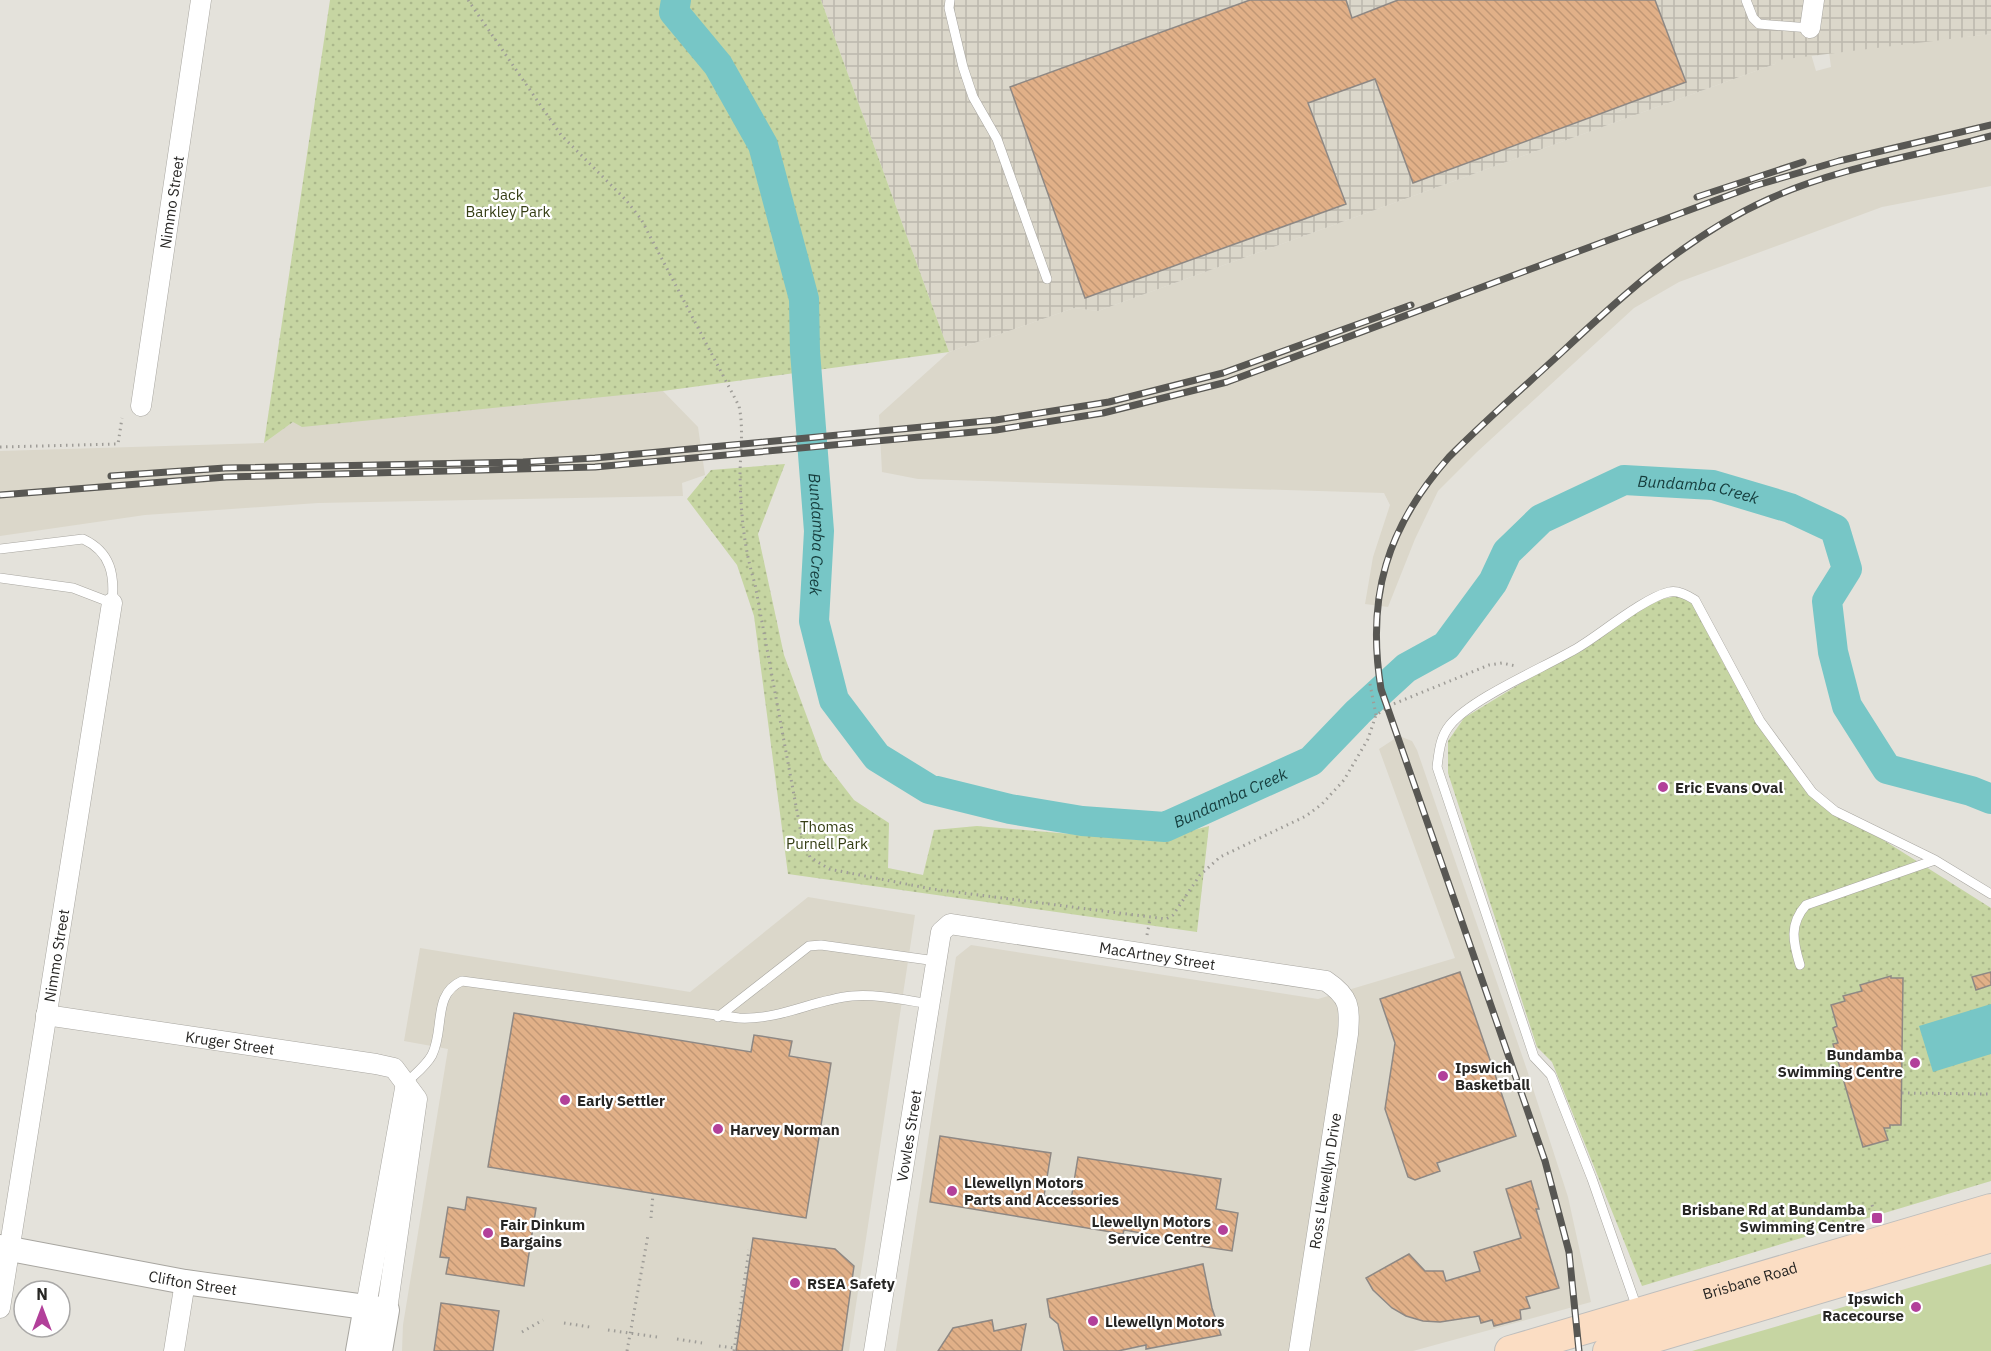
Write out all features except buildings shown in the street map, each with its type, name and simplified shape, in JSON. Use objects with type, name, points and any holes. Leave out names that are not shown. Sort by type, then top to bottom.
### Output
[{"type":"main road","name":"Brisbane Road","points":[[1608,1351],[1642,1335],[1991,1209]]},
{"type":"main road","name":"Brisbane Road","points":[[1510,1351],[1642,1335],[1991,1237]]},
{"type":"street","name":"Nimmo Street","points":[[141,406],[201,0]]},
{"type":"street","points":[[1810,28],[1814,0]]},
{"type":"street","name":"Nimmo Street","points":[[0,1308],[4,1248],[46,1015],[112,603]]},
{"type":"street","name":"Vowles Street","points":[[874,1351],[942,932],[950,924]]},
{"type":"street","name":"MacArtney Street","points":[[950,924],[1326,981],[1342,992],[1349,1010]]},
{"type":"street","name":"Ross Llewellyn Drive","points":[[1299,1351],[1348,1034],[1349,1010]]},
{"type":"street","name":"Kruger Street","points":[[46,1015],[376,1064],[394,1068],[406,1083]]},
{"type":"street","points":[[380,1351],[376,1308],[406,1083]]},
{"type":"street","name":"Clifton Street","points":[[4,1248],[185,1282],[376,1308]]},
{"type":"street","points":[[174,1351],[185,1282]]},
{"type":"street","points":[[358,1351],[376,1308]]},
{"type":"lane","points":[[950,0],[949,8],[966,77],[973,97],[997,139],[1047,279]]},
{"type":"lane","points":[[1746,0],[1753,18],[1759,24],[1810,28]]},
{"type":"lane","points":[[0,549],[83,539],[96,545],[109,564],[114,582],[112,603],[73,588],[0,578]]},
{"type":"lane","points":[[1642,1335],[1592,1179],[1551,1075],[1534,1057],[1437,767],[1441,741],[1451,724],[1471,707],[1653,599],[1669,592],[1687,595],[1695,600],[1760,721],[1812,792],[1835,812],[1935,860],[1991,894]]},
{"type":"lane","points":[[1800,965],[1793,942],[1793,929],[1798,914],[1806,905],[1935,860]]},
{"type":"lane","points":[[718,1017],[809,946],[821,945],[937,962]]},
{"type":"lane","points":[[406,1083],[427,1064],[433,1053],[444,995],[451,986],[462,981],[718,1017],[762,1019],[851,996],[880,996],[930,1004]]},
{"type":"path","points":[[468,0],[561,135],[626,200],[641,219],[739,406],[742,435],[741,508],[746,555],[755,584],[801,833],[810,857],[829,869],[932,889],[1166,919],[1173,915],[1208,866],[1220,857],[1306,816],[1322,804],[1344,780],[1368,740],[1376,715],[1370,684]]},
{"type":"path","points":[[0,447],[118,444],[122,418]]},
{"type":"path","points":[[1376,715],[1391,705],[1489,665],[1510,664],[1530,674]]},
{"type":"path","points":[[1902,1093],[1991,1094]]},
{"type":"path","points":[[651,1218],[653,1194]]},
{"type":"path","points":[[627,1351],[648,1235]]},
{"type":"path","points":[[719,1346],[734,1350],[749,1250]]},
{"type":"path","points":[[522,1332],[543,1320]]},
{"type":"path","points":[[564,1323],[590,1327]]},
{"type":"path","points":[[608,1330],[657,1336]]},
{"type":"path","points":[[678,1339],[702,1342]]},
{"type":"shaded area","points":[[821,0],[1991,0],[1991,34],[1777,60],[1775,64],[1098,311],[1074,308],[949,352]]},
{"type":"shaded area","points":[[1991,34],[1991,186],[1882,207],[1679,282],[1634,308],[1477,452],[1438,491],[1415,539],[1388,607],[1365,604],[1373,557],[1390,505],[1384,493],[918,479],[882,472],[879,415],[949,352],[1074,308],[1098,311],[1775,64],[1776,60],[1811,54],[1816,71],[1831,67],[1829,52]]},
{"type":"shaded area","points":[[662,390],[698,427],[705,475],[682,483],[683,496],[318,503],[145,515],[0,536],[0,451],[264,443],[293,422]]},
{"type":"shaded area","points":[[1399,736],[1412,741],[1417,750],[1527,1070],[1568,1197],[1591,1302],[1413,1351],[896,1351],[956,957],[971,945],[1318,999],[1455,958],[1379,749]]},
{"type":"shaded area","points":[[808,897],[915,915],[849,1351],[402,1351],[403,1325],[448,1049],[404,1041],[420,948],[690,992]]},
{"type":"green space","name":"Jack Barkley Park","points":[[330,0],[821,0],[949,352],[663,391],[302,427],[293,422],[264,443]]},
{"type":"green space","name":"Thomas Purnell Park","points":[[785,464],[758,534],[784,655],[823,760],[854,800],[889,823],[888,868],[923,875],[934,830],[977,826],[1152,841],[1209,826],[1197,932],[788,874],[754,616],[737,565],[687,499],[711,470]]},
{"type":"green space","points":[[1677,596],[1691,601],[1731,677],[1761,726],[1812,795],[1991,908],[1991,1181],[1642,1286],[1552,1062],[1537,1047],[1448,773],[1448,741],[1464,718],[1658,600]]},
{"type":"green space","name":"Ipswich Racecourse","points":[[1991,1264],[1991,1351],[1692,1351]]},
{"type":"water","points":[[1991,1004],[1991,1054],[1933,1072],[1919,1026]]},
{"type":"waterway","name":"Bundamba Creek","points":[[676,0],[674,12],[718,65],[763,145],[804,299],[805,351],[819,531],[814,621],[834,700],[877,757],[929,789],[1010,809],[1082,821],[1165,827],[1311,761],[1358,712],[1406,668],[1446,646],[1493,582],[1507,552],[1541,519],[1624,480],[1713,485],[1790,508],[1835,529],[1847,569],[1827,601],[1833,652],[1847,706],[1887,769],[1971,791],[1991,799]]},
{"type":"railway","points":[[0,495],[226,477],[595,467],[996,430],[1103,413],[1227,382],[1754,186],[1839,161],[1991,125]]},
{"type":"railway","points":[[1579,1351],[1569,1252],[1545,1161],[1381,689],[1377,655],[1377,623],[1386,564],[1396,537],[1410,510],[1449,457],[1610,308],[1685,248],[1740,213],[1823,178],[1991,136]]},
{"type":"railway","points":[[1697,197],[1803,162]]},
{"type":"railway","points":[[111,476],[225,468],[523,462],[595,458],[996,420],[1109,402],[1223,373],[1411,305]]},
{"type":"place","name":"Eric Evans Oval","points":[[1663,787]]},
{"type":"place","name":"Bundamba Swimming Centre","points":[[1915,1063]]},
{"type":"place","name":"Ipswich Basketball","points":[[1443,1076]]},
{"type":"place","name":"Early Settler","points":[[565,1100]]},
{"type":"place","name":"Harvey Norman","points":[[718,1129]]},
{"type":"place","name":"Llewellyn Motors Parts and Accessories","points":[[952,1191]]},
{"type":"place","name":"Brisbane Rd at Bundamba Swimming Centre","points":[[1877,1218]]},
{"type":"place","name":"Llewellyn Motors Service Centre","points":[[1223,1230]]},
{"type":"place","name":"Fair Dinkum Bargains","points":[[488,1233]]},
{"type":"place","name":"RSEA Safety","points":[[795,1283]]},
{"type":"place","name":"Ipswich Racecourse","points":[[1916,1307]]},
{"type":"place","name":"Llewellyn Motors","points":[[1093,1321]]}]
